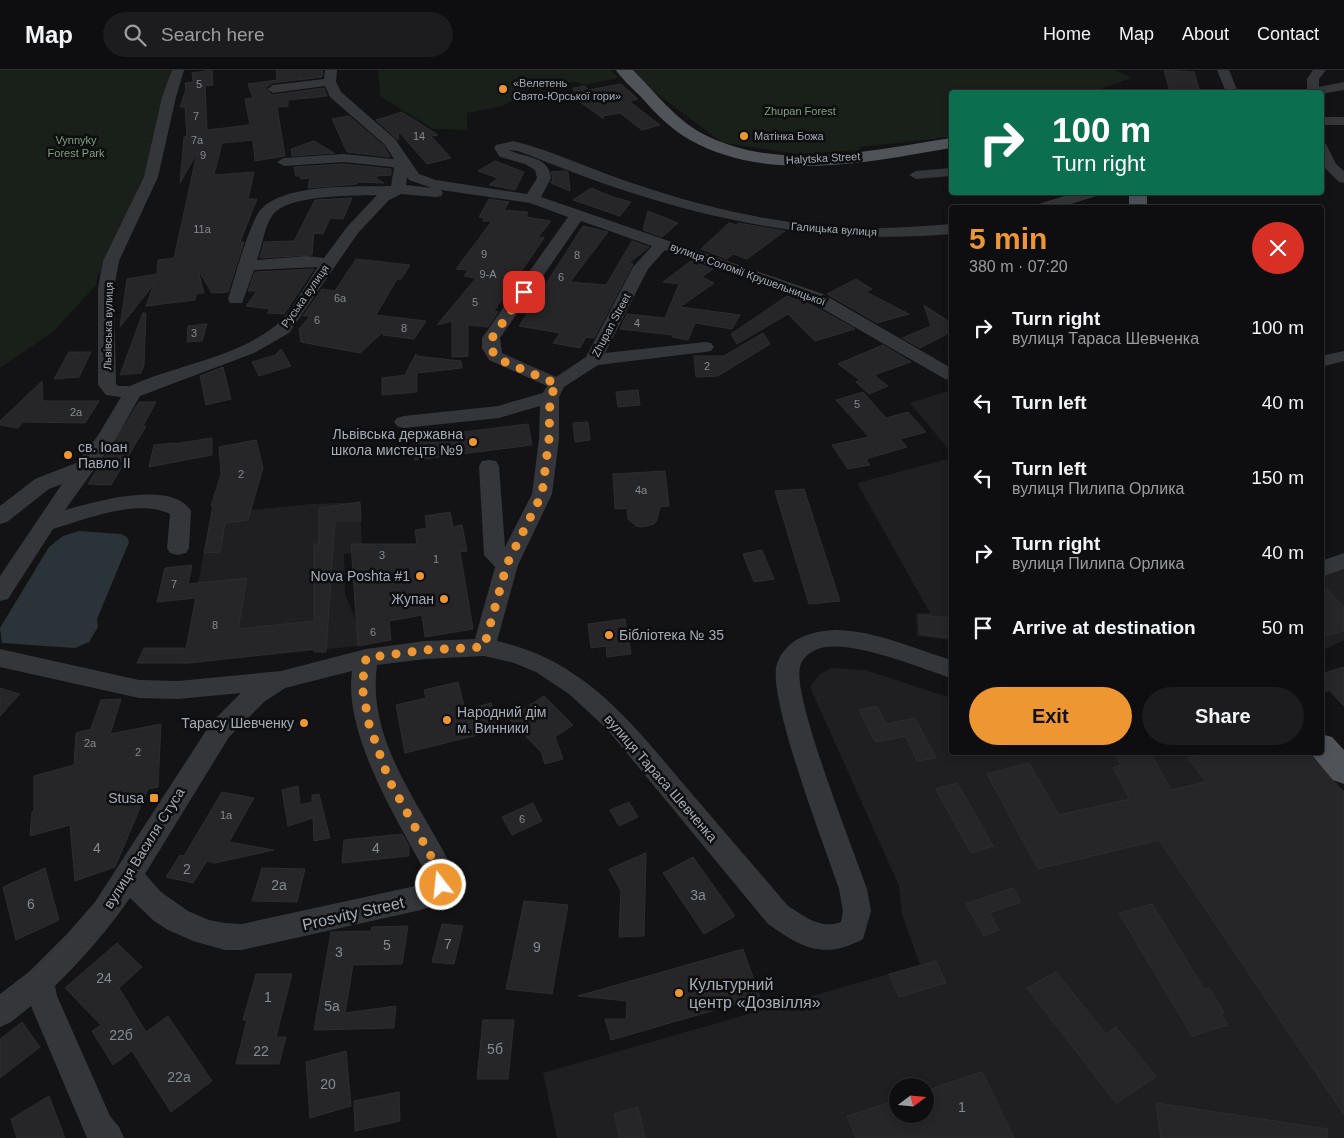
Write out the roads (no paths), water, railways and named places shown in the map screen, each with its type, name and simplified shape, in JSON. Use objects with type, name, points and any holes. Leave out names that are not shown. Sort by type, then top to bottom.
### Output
[{"type":"main road","name":"Halytska Street","points":[[628,73],[672,119],[697,138],[740,153],[785,160],[829,159],[949,143]]},
{"type":"main road","points":[[1324,749],[1344,771]]},
{"type":"street","name":"Львівська вулиця","points":[[133,392],[113,391],[107,385],[106,288],[111,262],[151,176],[169,97],[178,70]]},
{"type":"street","points":[[1223,70],[1231,90]]},
{"type":"street","points":[[1313,90],[1313,79],[1320,70]]},
{"type":"street","points":[[273,90],[330,76],[336,94],[348,107],[378,115]]},
{"type":"street","points":[[1323,90],[1344,86]]},
{"type":"street","name":"вулиця Соломії Крушельницької","points":[[348,107],[390,142],[414,177],[434,184],[487,194],[532,199],[817,298],[949,374]]},
{"type":"street","points":[[1324,120],[1344,121]]},
{"type":"street","name":"Галицька вулиця","points":[[532,199],[544,178],[542,169],[532,162],[505,154],[501,148],[513,145],[598,177],[718,214],[773,225],[865,232],[949,229]]},
{"type":"street","points":[[373,150],[386,161]]},
{"type":"street","points":[[1324,153],[1330,166],[1344,179]]},
{"type":"street","points":[[284,162],[343,158],[386,161],[401,166],[398,190]]},
{"type":"street","points":[[916,175],[949,172]]},
{"type":"street","points":[[1324,180],[1344,184]]},
{"type":"street","points":[[334,182],[354,188],[381,191]]},
{"type":"street","name":"Руська вулиця","points":[[133,392],[165,376],[229,356],[268,340],[283,329],[328,263],[360,222],[383,198],[398,190]]},
{"type":"street","points":[[236,299],[264,216],[273,206],[292,199],[318,195],[398,190],[487,194]]},
{"type":"street","points":[[1050,205],[1085,195]]},
{"type":"street","points":[[484,647],[507,564],[542,494],[554,390],[495,356],[491,348],[492,338],[578,214]]},
{"type":"street","name":"Zhupan Street","points":[[404,422],[499,412],[554,390],[593,360],[641,267],[663,243]]},
{"type":"street","points":[[248,266],[307,261],[328,263]]},
{"type":"street","points":[[593,360],[705,347]]},
{"type":"street","points":[[1324,361],[1344,356]]},
{"type":"street","points":[[0,593],[83,468],[105,440],[133,392]]},
{"type":"street","points":[[489,466],[495,555],[507,564]]},
{"type":"street","points":[[0,517],[42,484],[83,468]]},
{"type":"street","points":[[45,524],[103,506],[138,502],[173,505],[181,511],[178,548]]},
{"type":"street","points":[[1324,568],[1344,560]]},
{"type":"street","name":"вулиця Тараса Шевченка","points":[[0,658],[139,689],[178,690],[281,680],[366,658],[425,650],[484,647],[519,654],[544,666],[577,687],[616,722],[778,915],[807,934],[828,939],[842,937],[853,930],[857,911],[853,890],[793,713],[789,665],[796,650],[810,642],[828,638],[867,643],[949,668]]},
{"type":"street","name":"Prosvity Street","points":[[129,875],[149,898],[183,925],[225,938],[242,937],[351,914],[421,897],[436,891],[441,885],[442,876],[389,780],[369,724],[362,686],[366,658]]},
{"type":"street","name":"вулиця Василя Стуса","points":[[0,1012],[40,981],[77,944],[105,911],[220,730],[255,695],[281,680]]},
{"type":"street","points":[[40,981],[42,997],[100,1127],[108,1138]]},
{"type":"place","name":"«Велетень Свято-Юрської гори»","points":[[503,89]]},
{"type":"place","name":"Матінка Божа","points":[[744,136]]},
{"type":"place","name":"Львівська державна школа мистецтв №9","points":[[473,442]]},
{"type":"place","name":"св. Іоан Павло ІІ","points":[[68,455]]},
{"type":"place","name":"Nova Poshta #1","points":[[420,576]]},
{"type":"place","name":"Жупан","points":[[444,599]]},
{"type":"place","name":"Бібліотека № 35","points":[[609,635]]},
{"type":"place","name":"Народний дім м. Винники","points":[[447,720]]},
{"type":"place","name":"Тарасу Шевченку","points":[[304,723]]},
{"type":"place","name":"Stusa","points":[[154,798]]},
{"type":"place","name":"Культурний центр «Дозвілля»","points":[[679,993]]},
{"type":"park label","name":"Zhupan Forest","points":[[800,111]]},
{"type":"park label","name":"Vynnyky Forest Park","points":[[76,146]]}]
